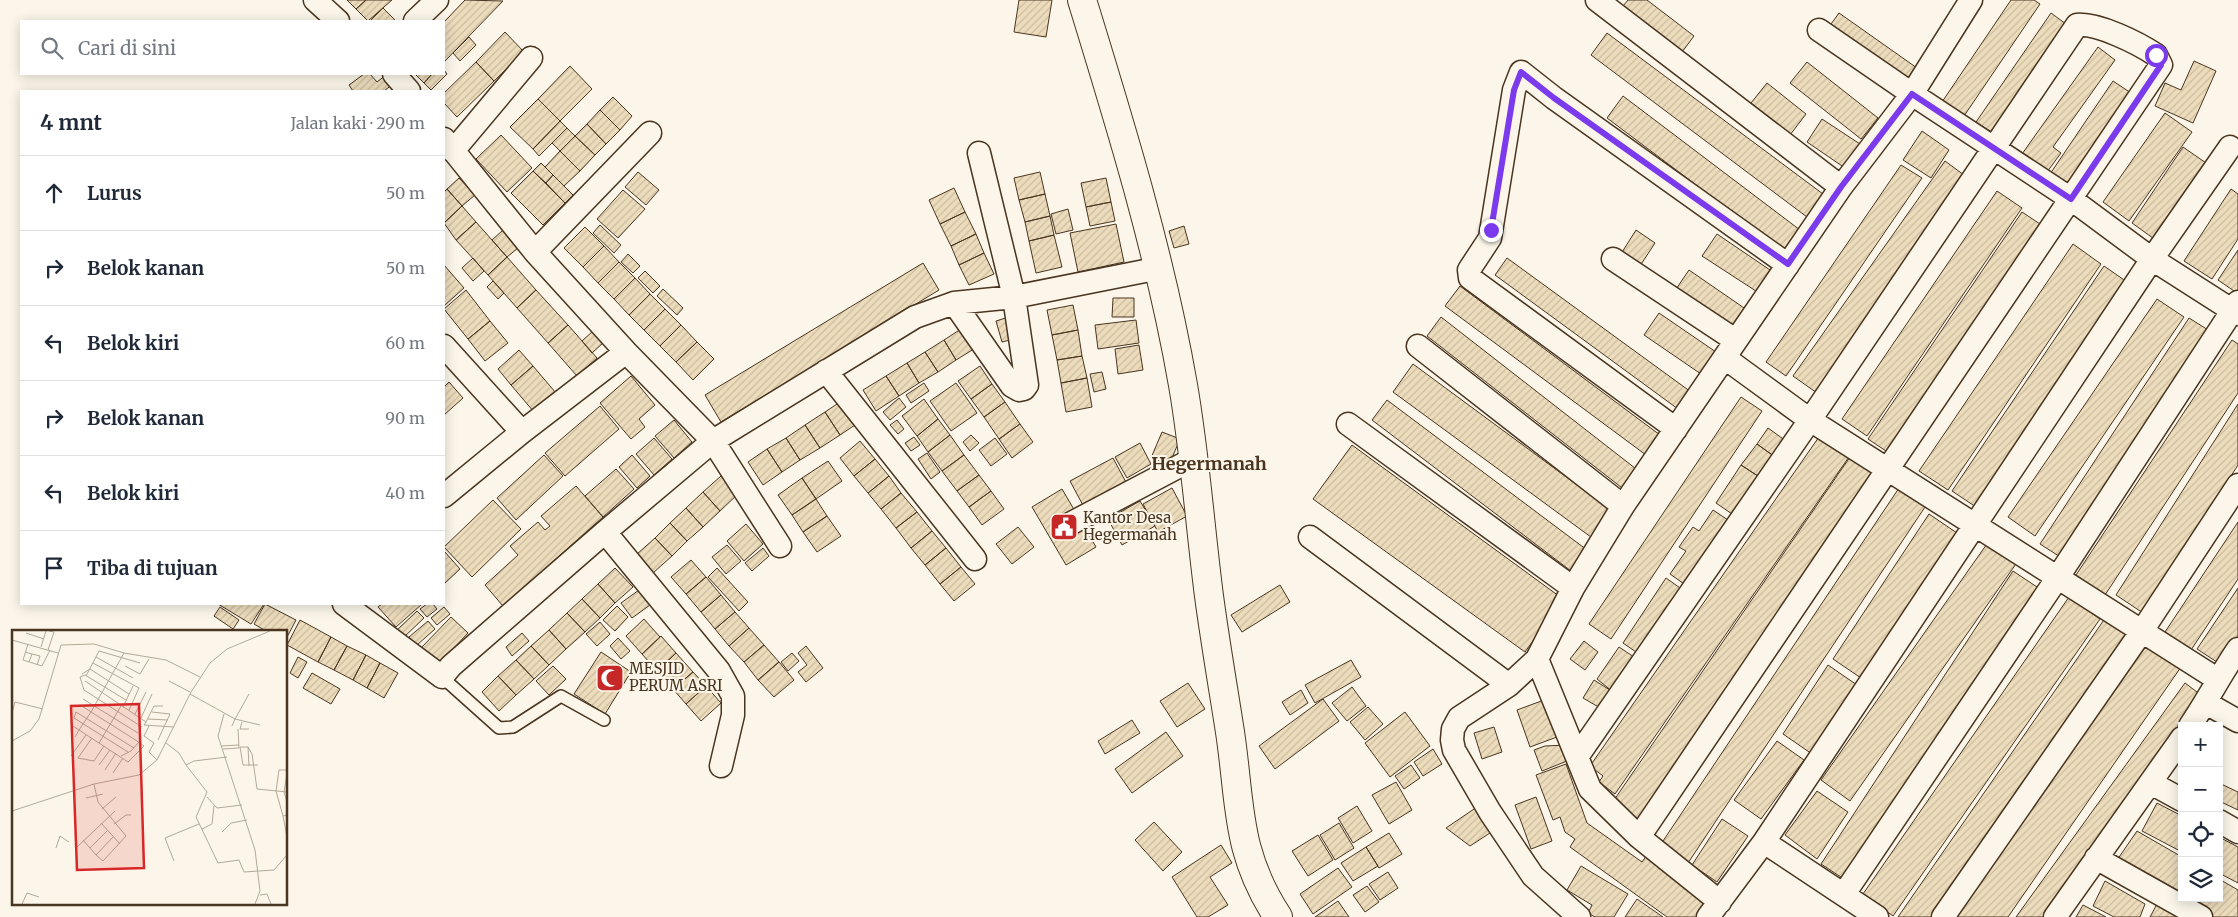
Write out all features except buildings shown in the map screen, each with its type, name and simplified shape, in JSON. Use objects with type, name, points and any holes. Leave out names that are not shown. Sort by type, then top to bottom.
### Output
[{"type":"street","points":[[315,0],[337,20]]},
{"type":"street","points":[[416,20],[437,0]]},
{"type":"street","points":[[1082,0],[1123,132],[1160,268],[1183,386],[1210,598],[1231,739],[1241,828],[1250,864],[1264,895],[1278,917]]},
{"type":"street","points":[[1597,0],[1841,187]]},
{"type":"street","points":[[1579,917],[1533,876],[1490,812],[1454,750],[1452,740],[1453,729],[1459,718],[1509,684],[1537,659],[1573,588],[1623,506],[1841,187],[1912,94],[1972,0]]},
{"type":"street","points":[[1576,757],[1810,420],[1992,148],[2077,25],[2087,24],[2098,28],[2151,52],[2159,59],[2161,65],[1639,837]]},
{"type":"street","points":[[1819,30],[1992,148],[2071,199],[2152,260],[2236,309],[1844,894]]},
{"type":"street","points":[[531,58],[448,145],[535,252],[626,352],[713,441],[780,546]]},
{"type":"street","points":[[1676,429],[1470,278],[1469,270],[1490,238],[1514,90],[1521,72],[1554,98],[1788,264]]},
{"type":"street","points":[[395,75],[409,90]]},
{"type":"street","points":[[535,252],[650,133]]},
{"type":"street","points":[[1537,659],[1590,789],[1714,910],[1764,842],[2152,260],[2230,147]]},
{"type":"street","points":[[954,303],[1012,386],[1019,390],[1024,389],[1027,385],[1014,297],[979,153]]},
{"type":"street","points":[[1613,259],[1730,349],[1810,420],[2217,679]]},
{"type":"street","points":[[345,605],[442,677],[451,666],[713,441],[915,317],[954,303],[1014,297],[1160,268]]},
{"type":"street","points":[[1418,346],[1623,506]]},
{"type":"street","points":[[445,347],[522,432]]},
{"type":"street","points":[[445,495],[522,432],[626,352]]},
{"type":"street","points":[[826,372],[975,559]]},
{"type":"street","points":[[1348,424],[1573,588]]},
{"type":"street","points":[[1064,527],[1193,459]]},
{"type":"street","points":[[1943,917],[2142,631],[2238,484]]},
{"type":"street","points":[[605,532],[719,671],[732,696],[733,715],[721,766]]},
{"type":"street","points":[[1310,537],[1509,684]]},
{"type":"street","points":[[2193,722],[2206,703],[2217,679],[2238,649]]},
{"type":"street","points":[[2206,703],[2238,721]]},
{"type":"street","points":[[2055,917],[2178,744]]},
{"type":"street","points":[[2150,783],[2178,798]]},
{"type":"street","points":[[2223,823],[2238,832]]},
{"type":"street","points":[[1764,842],[1877,917]]},
{"type":"street","points":[[2096,858],[2202,917]]},
{"type":"lane","points":[[442,677],[499,728],[513,727],[561,696],[604,720]]},
{"type":"place","name":"Kantor Desa Hegermanah","points":[[1064,527]]},
{"type":"place","name":"MESJID PERUM ASRI","points":[[610,678]]},
{"type":"district","name":"Hegermanah","points":[[1209,464]]},
{"type":"route","points":[[1491,230],[1514,90],[1521,72],[1554,98],[1788,264],[1841,187],[1912,94],[2071,199],[2161,65],[2156,55]]}]
